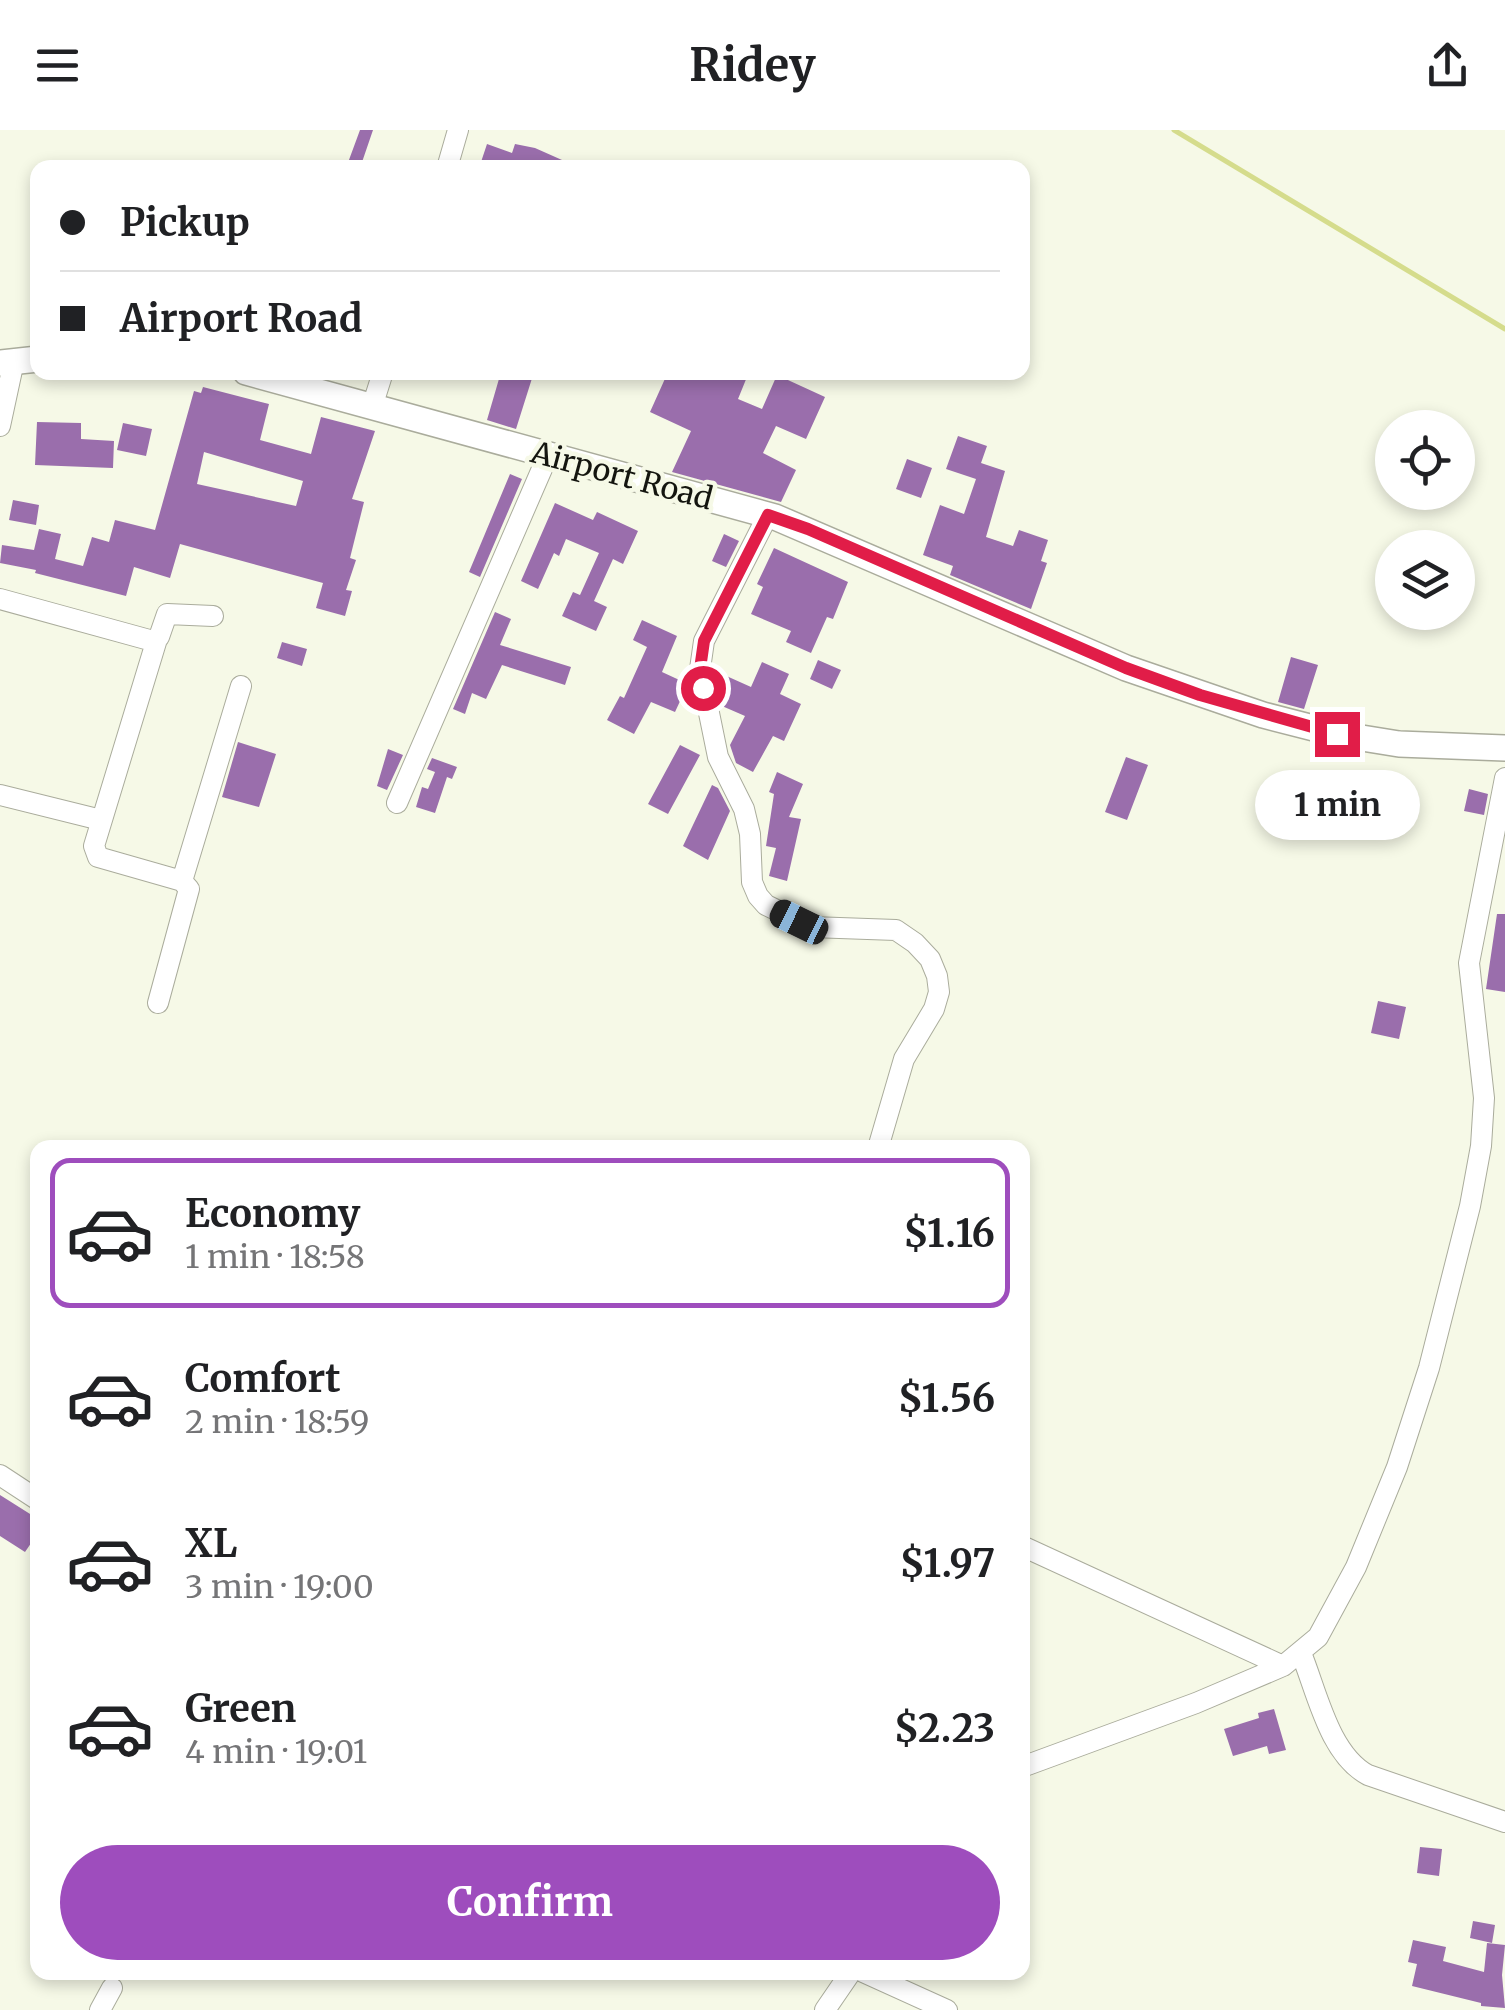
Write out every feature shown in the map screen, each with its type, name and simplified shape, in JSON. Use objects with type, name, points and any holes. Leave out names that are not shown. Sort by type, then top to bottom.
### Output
[{"type":"main road","name":"Airport Road","points":[[274,380],[768,515],[1126,668],[1216,700],[1337,734],[1399,744],[1505,748]]},
{"type":"street","points":[[449,160],[458,130]]},
{"type":"street","points":[[0,426],[17,361]]},
{"type":"street","points":[[372,408],[381,380]]},
{"type":"street","points":[[397,803],[548,455]]},
{"type":"street","points":[[768,515],[704,641],[700,669],[718,757],[744,809],[750,834],[752,882],[758,896],[766,905],[811,927],[896,930],[915,942],[930,959],[937,976],[934,1009],[904,1058],[880,1140]]},
{"type":"street","points":[[0,599],[147,640],[156,639]]},
{"type":"street","points":[[158,1004],[189,896],[188,887],[182,881],[98,858],[94,846],[164,618],[171,613],[213,616]]},
{"type":"street","points":[[182,881],[241,686]]},
{"type":"street","points":[[1030,1763],[1196,1703],[1292,1660],[1330,1620],[1356,1567],[1398,1467],[1429,1368],[1470,1206],[1481,1146],[1484,1098],[1468,963],[1505,778]]},
{"type":"street","points":[[0,794],[101,820]]},
{"type":"street","points":[[0,1475],[30,1495]]},
{"type":"street","points":[[1030,1549],[1292,1660],[1349,1762],[1358,1770],[1505,1822]]},
{"type":"street","points":[[826,2010],[846,1980]]},
{"type":"street","points":[[881,1980],[947,2010]]},
{"type":"street","points":[[100,2010],[112,1988]]},
{"type":"building","points":[[360,130],[373,130],[363,160],[349,160]]},
{"type":"building","points":[[487,144],[512,153],[515,144],[562,160],[482,160]]},
{"type":"building","points":[[499,380],[531,380],[516,429],[487,420]]},
{"type":"building","points":[[664,380],[746,380],[738,399],[762,409],[775,380],[788,380],[825,397],[806,439],[776,426],[763,453],[796,470],[781,502],[672,472],[691,431],[650,412]]},
{"type":"building","points":[[203,387],[269,404],[260,440],[311,454],[321,417],[375,431],[352,499],[364,502],[350,558],[356,560],[346,590],[352,591],[345,616],[316,608],[323,583],[180,544],[170,578],[134,567],[126,596],[0,563],[2,545],[34,550],[39,529],[61,534],[55,559],[83,566],[92,537],[109,542],[115,520],[155,530],[194,391],[201,393]],"holes":[[[204,452],[303,481],[296,506],[197,484]]]},
{"type":"building","points":[[37,422],[81,423],[81,439],[114,441],[113,468],[35,465]]},
{"type":"building","points":[[123,423],[152,429],[146,456],[117,450]]},
{"type":"building","points":[[958,436],[987,446],[981,463],[1005,471],[986,537],[1013,546],[1019,530],[1048,540],[1041,561],[1047,563],[1031,609],[950,575],[953,566],[923,555],[940,505],[964,514],[976,479],[946,469]]},
{"type":"building","points":[[907,459],[932,468],[921,498],[896,489]]},
{"type":"building","points":[[510,474],[522,479],[480,577],[469,572]]},
{"type":"building","points":[[13,500],[39,505],[36,525],[9,520]]},
{"type":"building","points":[[555,503],[593,520],[597,512],[638,531],[623,564],[613,559],[594,601],[607,607],[596,631],[562,616],[573,592],[580,595],[599,553],[566,539],[559,556],[554,553],[538,589],[521,581]]},
{"type":"building","points":[[724,534],[739,541],[726,567],[712,561]]},
{"type":"building","points":[[774,548],[848,582],[833,619],[827,617],[811,653],[786,642],[791,631],[751,614],[763,587],[757,584]]},
{"type":"building","points":[[495,612],[511,619],[500,645],[571,667],[565,685],[502,665],[486,699],[472,693],[465,714],[453,709]]},
{"type":"building","points":[[642,620],[677,636],[662,672],[688,684],[675,712],[651,702],[634,734],[607,720],[620,696],[624,698],[647,647],[633,640]]},
{"type":"building","points":[[282,642],[307,649],[302,666],[277,658]]},
{"type":"building","points":[[1291,657],[1318,665],[1304,709],[1278,702]]},
{"type":"building","points":[[818,660],[841,670],[832,689],[810,679]]},
{"type":"building","points":[[762,662],[789,674],[780,694],[801,704],[784,741],[773,736],[753,772],[736,763],[730,745],[745,716],[722,706],[717,685],[722,674],[751,687]]},
{"type":"building","points":[[238,742],[276,754],[259,807],[222,797]]},
{"type":"building","points":[[680,745],[700,755],[668,814],[648,804]]},
{"type":"building","points":[[388,749],[403,755],[387,790],[377,786]]},
{"type":"building","points":[[1126,757],[1148,765],[1127,820],[1105,812]]},
{"type":"building","points":[[432,758],[457,767],[452,779],[447,777],[435,813],[416,807],[422,787],[428,789],[435,772],[427,769]]},
{"type":"building","points":[[777,772],[803,784],[789,817],[801,819],[787,881],[769,876],[776,848],[766,846],[774,794],[769,792]]},
{"type":"building","points":[[712,785],[718,788],[730,811],[708,860],[683,846]]},
{"type":"building","points":[[1469,789],[1488,794],[1484,815],[1464,811]]},
{"type":"building","points":[[1497,914],[1505,914],[1505,992],[1486,989]]},
{"type":"building","points":[[1378,1001],[1406,1007],[1399,1039],[1371,1033]]},
{"type":"building","points":[[0,1495],[30,1514],[30,1545],[25,1552],[0,1536]]},
{"type":"building","points":[[1274,1709],[1286,1750],[1269,1754],[1267,1746],[1233,1756],[1224,1729]]},
{"type":"building","points":[[1420,1847],[1442,1849],[1439,1876],[1417,1873]]},
{"type":"building","points":[[1473,1921],[1495,1925],[1492,1943],[1470,1938]]},
{"type":"building","points":[[1413,1940],[1446,1947],[1443,1961],[1484,1972],[1487,1943],[1505,1945],[1505,2008],[1481,2006],[1412,1986],[1417,1964],[1408,1962]]},
{"type":"waterway","points":[[1174,130],[1505,329]]},
{"type":"route","points":[[703,688],[700,653],[704,641],[768,515],[1126,668],[1200,695],[1337,734]]}]
